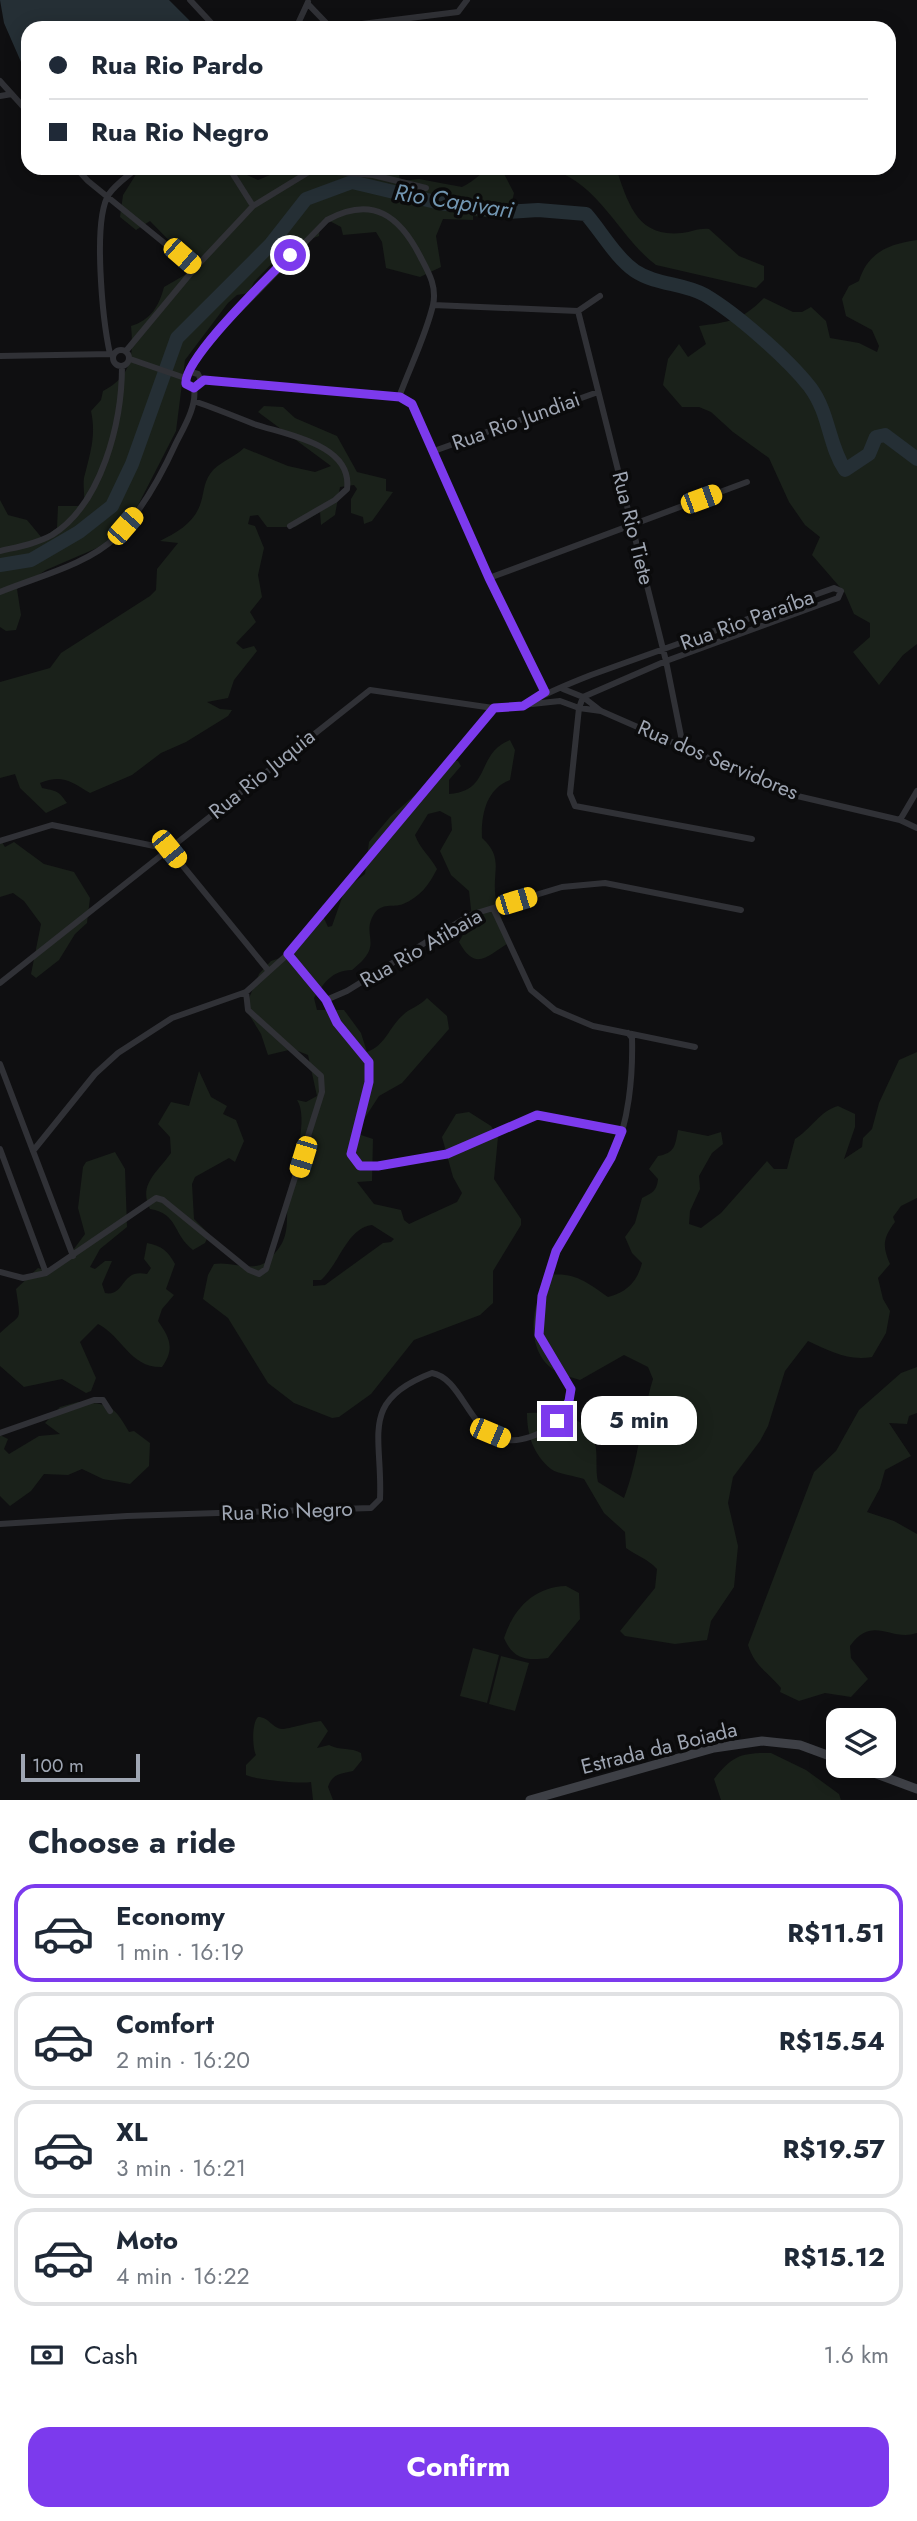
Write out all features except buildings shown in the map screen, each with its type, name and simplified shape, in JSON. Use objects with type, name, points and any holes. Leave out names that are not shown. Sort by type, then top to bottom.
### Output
[{"type":"main road","name":"Estrada da Boiada","points":[[530,1800],[714,1748],[762,1741],[800,1745],[826,1755]]},
{"type":"main road","points":[[887,1778],[917,1789]]},
{"type":"street","points":[[190,0],[210,21]]},
{"type":"street","points":[[386,21],[458,12],[467,0]]},
{"type":"street","points":[[299,21],[308,2],[324,21]]},
{"type":"street","points":[[0,81],[21,104]]},
{"type":"street","points":[[0,96],[12,94]]},
{"type":"street","points":[[82,175],[195,268]]},
{"type":"street","points":[[122,366],[115,363],[112,354],[100,281],[108,195],[129,175]]},
{"type":"street","points":[[233,175],[253,206]]},
{"type":"street","points":[[126,351],[195,268],[253,206],[302,175]]},
{"type":"street","points":[[373,175],[426,188]]},
{"type":"street","points":[[185,378],[191,372],[196,358],[237,311],[327,220],[343,211],[387,213],[401,223],[434,287],[433,304],[400,397]]},
{"type":"street","points":[[433,304],[578,311],[600,296]]},
{"type":"street","name":"Rua Rio Tiete","points":[[578,311],[666,661],[683,746]]},
{"type":"street","points":[[0,356],[112,354],[119,350],[126,351]]},
{"type":"street","points":[[126,351],[130,359],[185,378]]},
{"type":"street","points":[[0,551],[50,535],[74,517],[89,499],[122,403],[122,366],[130,359]]},
{"type":"street","points":[[191,372],[198,374],[201,380]]},
{"type":"street","points":[[185,378],[186,384],[194,388]]},
{"type":"street","points":[[201,380],[400,397],[416,409],[489,578],[545,692]]},
{"type":"street","points":[[0,592],[83,557],[114,539],[137,512],[163,471],[194,401],[194,388],[201,380]]},
{"type":"street","name":"Rua Rio Jundiai","points":[[434,451],[598,392]]},
{"type":"street","points":[[194,401],[296,436],[327,451],[341,463],[347,471],[347,489],[335,500],[290,526]]},
{"type":"street","points":[[489,578],[747,482]]},
{"type":"street","name":"Rua Rio Paraíba","points":[[545,692],[563,689],[583,678],[834,588],[841,591],[838,598],[666,661],[583,697]]},
{"type":"street","points":[[560,702],[563,689]]},
{"type":"street","name":"Rua dos Servidores","points":[[563,689],[583,697],[601,711],[793,795],[900,820],[917,828]]},
{"type":"street","name":"Rua Rio Juquia","points":[[0,983],[370,690],[494,708],[560,702]]},
{"type":"street","name":"Rua Rio Juquia","points":[[523,706],[545,692]]},
{"type":"street","points":[[583,697],[579,708],[570,794],[575,806],[752,839]]},
{"type":"street","name":"Rua dos Servidores","points":[[560,702],[601,711]]},
{"type":"street","points":[[33,1151],[87,1083],[118,1053],[172,1018],[246,992],[288,954],[494,708]]},
{"type":"street","points":[[900,820],[917,791]]},
{"type":"street","points":[[0,841],[52,825],[169,849],[268,970]]},
{"type":"street","name":"Rua Rio Atibaia","points":[[326,1000],[347,991],[470,915],[562,887],[605,883],[741,910]]},
{"type":"street","points":[[493,908],[521,974],[540,999],[572,1018],[628,1034],[695,1047]]},
{"type":"street","points":[[288,954],[326,1000],[337,1023],[369,1062],[369,1082],[351,1154],[360,1166],[378,1166],[447,1154],[537,1115],[622,1131]]},
{"type":"street","points":[[0,1272],[23,1278],[46,1273],[156,1198],[163,1200],[249,1270],[259,1273],[266,1269],[322,1092],[321,1076],[248,1010],[246,992]]},
{"type":"street","name":"Rua Rio Negro","points":[[0,1524],[127,1516],[371,1508],[380,1499],[378,1419],[398,1390],[432,1373],[441,1375],[449,1383],[466,1409],[490,1433],[519,1440],[547,1430],[557,1421],[569,1401],[571,1389],[539,1335],[542,1296],[556,1251],[611,1158],[622,1131],[633,1058],[632,1038],[628,1034]]},
{"type":"street","points":[[0,1064],[73,1256]]},
{"type":"street","points":[[0,1149],[46,1273]]},
{"type":"street","points":[[0,1433],[94,1400],[103,1400],[110,1411]]},
{"type":"shaded area","points":[[0,0],[169,0],[190,21],[21,21],[21,62],[4,23]]},
{"type":"shaded area","points":[[136,175],[247,175],[258,180],[270,175],[399,175],[400,181],[419,179],[462,187],[480,175],[505,175],[514,193],[511,206],[496,218],[473,216],[473,220],[443,219],[436,236],[441,267],[420,277],[386,268],[382,242],[376,232],[343,235],[341,227],[326,219],[320,223],[319,236],[308,240],[294,255],[279,256],[254,282],[249,293],[237,295],[228,303],[185,360],[176,431],[132,517],[120,532],[97,548],[46,570],[17,589],[21,615],[16,630],[6,631],[0,627],[0,500],[8,515],[27,520],[42,538],[57,528],[58,506],[79,506],[84,502],[84,477],[93,435],[91,411],[101,400],[103,391],[120,379],[129,364],[132,347],[131,326],[149,316],[157,306],[164,287],[190,272],[193,265],[150,221],[136,230],[120,217],[123,195]]},
{"type":"shaded area","points":[[565,175],[618,175],[630,205],[645,224],[654,230],[667,233],[709,229],[739,256],[764,266],[764,280],[756,288],[656,265],[579,183]]},
{"type":"shaded area","points":[[917,240],[917,644],[903,655],[879,685],[853,652],[870,637],[870,623],[854,614],[845,593],[812,555],[820,537],[805,525],[789,502],[769,458],[711,412],[699,407],[682,407],[663,385],[668,359],[679,344],[688,357],[706,344],[699,326],[734,319],[748,312],[764,298],[793,312],[802,312],[811,307],[826,321],[830,338],[859,343],[877,352],[879,346],[872,330],[846,316],[842,299],[849,286],[859,281],[874,256],[897,244]]},
{"type":"shaded area","points":[[264,406],[283,407],[295,418],[337,436],[357,472],[386,479],[386,491],[393,492],[372,521],[364,524],[363,517],[351,513],[351,499],[357,489],[354,485],[340,487],[335,515],[321,525],[320,512],[295,527],[267,527],[258,515],[250,516],[248,524],[255,526],[264,548],[258,575],[262,597],[250,612],[256,622],[236,643],[243,649],[254,646],[257,651],[234,680],[228,698],[207,702],[220,709],[232,710],[228,716],[186,742],[161,753],[132,775],[90,793],[66,780],[54,779],[40,783],[42,788],[59,793],[67,803],[46,813],[20,788],[15,774],[0,778],[0,682],[50,668],[61,653],[150,596],[156,590],[157,569],[178,543],[160,541],[189,522],[197,512],[210,474],[217,466],[244,448],[288,466],[315,472],[331,466],[258,412]]},
{"type":"shaded area","points":[[510,740],[515,750],[510,780],[490,796],[484,812],[482,838],[495,859],[496,899],[510,942],[489,956],[477,959],[471,957],[459,942],[472,918],[469,891],[451,875],[440,851],[452,830],[451,817],[440,811],[428,814],[415,835],[437,869],[431,880],[409,901],[377,910],[370,922],[368,954],[352,970],[329,978],[314,998],[317,1010],[344,1010],[361,1033],[367,1052],[379,1045],[403,1015],[427,998],[447,1016],[449,1029],[402,1083],[379,1096],[357,1130],[361,1135],[373,1139],[372,1181],[357,1182],[374,1204],[401,1210],[404,1220],[409,1224],[457,1202],[462,1193],[453,1177],[442,1137],[456,1114],[469,1112],[491,1126],[498,1137],[494,1179],[521,1219],[521,1225],[493,1271],[493,1303],[480,1315],[414,1340],[371,1394],[339,1417],[332,1418],[294,1403],[268,1383],[228,1318],[203,1299],[208,1275],[214,1264],[260,1265],[271,1258],[282,1244],[301,1133],[302,1120],[297,1100],[306,1102],[317,1096],[308,1055],[293,1049],[268,1055],[261,1034],[245,1008],[259,974],[271,961],[292,954],[301,945],[323,904],[322,914],[328,927],[332,926],[345,889],[365,874],[369,842],[390,817],[453,761],[458,761],[461,766],[449,780],[449,794],[472,786],[499,746]],"holes":[[[372,1225],[394,1239],[383,1243],[325,1285],[313,1286],[313,1280],[321,1280],[328,1273],[356,1232]]]},
{"type":"shaded area","points":[[0,839],[5,847],[14,842],[44,864],[74,872],[90,898],[87,923],[75,934],[59,960],[36,978],[31,974],[41,924],[24,901],[13,893],[0,897]]},
{"type":"shaded area","points":[[917,1052],[917,1198],[901,1206],[893,1217],[895,1222],[886,1238],[885,1247],[890,1264],[878,1278],[883,1299],[890,1311],[886,1333],[872,1357],[863,1358],[831,1352],[808,1341],[785,1371],[768,1426],[733,1477],[728,1503],[738,1546],[734,1587],[711,1621],[707,1640],[675,1644],[625,1636],[620,1631],[655,1588],[657,1569],[626,1548],[625,1532],[604,1513],[584,1479],[554,1471],[540,1457],[532,1444],[527,1413],[567,1416],[584,1426],[595,1443],[598,1482],[624,1498],[653,1379],[648,1367],[624,1355],[580,1380],[559,1373],[547,1365],[535,1341],[534,1327],[543,1286],[550,1275],[567,1275],[581,1280],[608,1297],[630,1285],[642,1263],[632,1253],[625,1237],[635,1223],[642,1198],[655,1189],[658,1179],[649,1169],[658,1156],[673,1148],[678,1130],[708,1136],[721,1132],[723,1144],[712,1153],[699,1176],[700,1189],[690,1211],[689,1224],[701,1228],[721,1213],[767,1161],[774,1169],[787,1169],[795,1139],[832,1108],[838,1106],[855,1114],[855,1127],[844,1159],[862,1147],[863,1138],[872,1129],[879,1103],[899,1060]]},
{"type":"shaded area","points":[[199,1071],[211,1097],[227,1106],[223,1114],[236,1120],[244,1141],[235,1162],[229,1158],[195,1177],[192,1184],[194,1219],[209,1234],[205,1243],[193,1250],[166,1215],[150,1209],[146,1193],[151,1179],[171,1153],[170,1137],[158,1124],[171,1102],[189,1106]]},
{"type":"shaded area","points":[[115,1152],[125,1169],[127,1227],[100,1249],[90,1267],[95,1269],[105,1261],[112,1261],[102,1284],[105,1293],[112,1293],[132,1275],[147,1274],[151,1268],[144,1259],[147,1243],[167,1252],[175,1264],[166,1289],[174,1295],[162,1309],[158,1321],[168,1338],[169,1355],[162,1367],[142,1363],[98,1324],[80,1342],[96,1378],[91,1391],[86,1393],[62,1379],[24,1387],[0,1366],[0,1333],[19,1313],[16,1289],[38,1268],[48,1271],[68,1257],[85,1234],[78,1208],[83,1167],[86,1162]]},
{"type":"shaded area","points":[[917,1367],[917,1413],[909,1416],[907,1424],[889,1423],[911,1456],[885,1470],[880,1488],[867,1512],[894,1521],[917,1534],[917,1633],[907,1635],[874,1630],[866,1632],[850,1646],[851,1658],[868,1679],[851,1697],[825,1693],[799,1701],[780,1692],[781,1688],[758,1664],[748,1645],[814,1472],[836,1451],[859,1410],[901,1373]]},
{"type":"shaded area","points":[[78,1402],[110,1407],[129,1432],[134,1431],[150,1443],[149,1466],[130,1484],[103,1479],[82,1469],[68,1475],[44,1474],[31,1491],[10,1506],[0,1496],[0,1435],[8,1439],[4,1449],[9,1454],[39,1436],[60,1434],[45,1423],[60,1407]]},
{"type":"shaded area","points":[[566,1586],[579,1593],[580,1619],[548,1658],[527,1659],[516,1654],[504,1638],[513,1617],[535,1595],[544,1590]]},
{"type":"shaded area","points":[[473,1648],[499,1655],[487,1703],[460,1696]]},
{"type":"shaded area","points":[[501,1656],[529,1663],[515,1711],[489,1704]]},
{"type":"shaded area","points":[[258,1717],[282,1729],[321,1721],[328,1731],[317,1748],[329,1745],[353,1750],[361,1753],[362,1760],[353,1771],[332,1779],[328,1787],[333,1800],[313,1800],[311,1782],[278,1781],[246,1775],[246,1765],[256,1755],[253,1735]]},
{"type":"shaded area","points":[[771,1753],[806,1770],[839,1794],[841,1800],[721,1800],[714,1779],[732,1760],[745,1755]]},
{"type":"waterway","name":"Rio Capivari","points":[[0,565],[31,560],[79,532],[112,506],[132,464],[177,338],[270,245],[306,199],[352,182],[440,203],[506,212],[538,210],[586,214],[628,266],[643,276],[705,295],[775,350],[817,397],[835,450],[845,470],[869,454],[876,437],[885,435],[917,459]]},
{"type":"route","points":[[290,255],[209,341],[196,358],[191,372],[186,375],[186,384],[194,388],[204,380],[400,397],[412,404],[516,637],[545,692],[523,706],[494,708],[288,954],[326,1000],[337,1023],[367,1056],[369,1082],[351,1154],[360,1166],[378,1166],[447,1154],[537,1115],[622,1131],[611,1158],[556,1251],[542,1296],[538,1317],[539,1335],[571,1389],[569,1401],[557,1421]]}]
